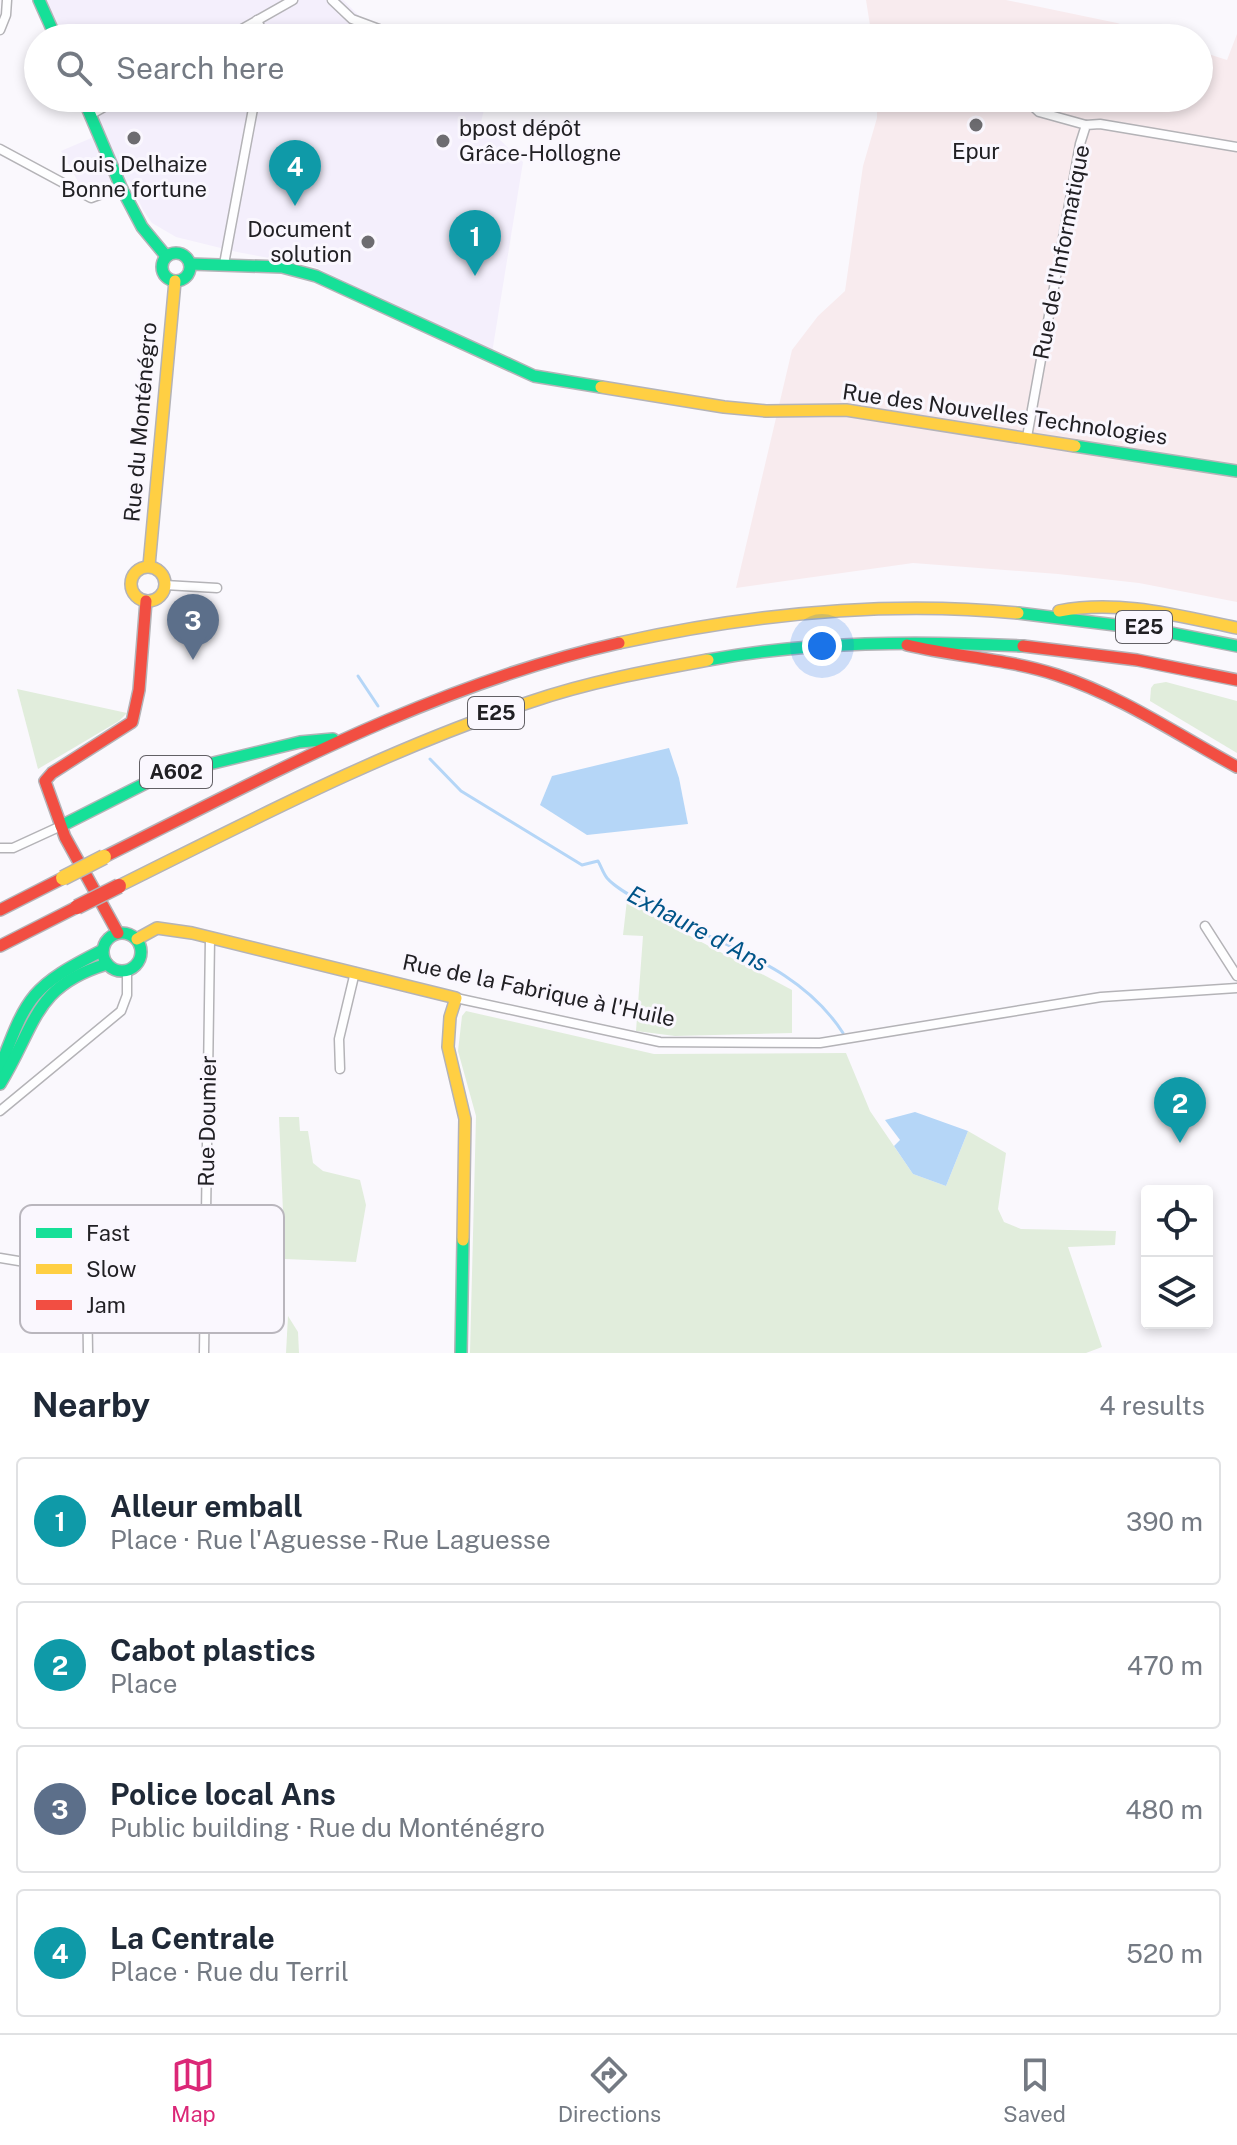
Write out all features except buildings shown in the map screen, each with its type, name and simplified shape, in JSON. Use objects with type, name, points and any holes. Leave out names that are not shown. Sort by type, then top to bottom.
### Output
[{"type":"main road","points":[[39,0],[50,24]]},
{"type":"main road","points":[[89,112],[142,227],[166,256]]},
{"type":"main road","points":[[179,252],[190,264],[188,275],[175,281],[163,274],[162,264],[166,256],[179,252]]},
{"type":"main road","name":"Rue des Nouvelles Technologies","points":[[190,264],[282,267],[316,276],[534,376],[717,406],[766,411],[846,410],[1237,471]]},
{"type":"main road","name":"Rue du Monténégro","points":[[61,826],[47,795],[45,781],[70,760],[132,722],[139,690],[146,601],[135,595],[131,584],[138,570],[149,566],[175,281]]},
{"type":"main road","points":[[146,601],[158,598],[165,585],[161,573],[149,566]]},
{"type":"main road","points":[[1051,614],[1080,605],[1127,609],[1237,628]]},
{"type":"main road","name":"E25","points":[[0,910],[345,739],[468,687],[546,661],[681,629],[820,611],[915,606],[1051,614],[1172,631],[1237,646]]},
{"type":"main road","points":[[891,641],[932,652],[1010,663],[1059,675],[1127,704],[1237,767]]},
{"type":"main road","name":"E25","points":[[0,946],[365,765],[438,734],[566,690],[638,671],[731,655],[812,646],[949,641],[1046,646],[1182,666],[1237,680]]},
{"type":"main road","name":"A602","points":[[61,826],[172,773],[300,742],[345,739]]},
{"type":"main road","points":[[61,826],[118,933]]},
{"type":"main road","name":"Rue de la Fabrique à l'Huile","points":[[137,939],[157,928],[456,998]]},
{"type":"main road","points":[[118,933],[137,939],[141,957],[138,963],[127,970],[118,971],[105,957],[107,940],[118,933]]},
{"type":"main road","points":[[0,1068],[22,1011],[42,986],[105,957]]},
{"type":"main road","points":[[0,1084],[10,1070],[31,1020],[53,992],[105,957]]},
{"type":"main road","points":[[456,998],[447,1040],[449,1061],[465,1119],[461,1353]]},
{"type":"street","points":[[0,30],[6,15],[7,0]]},
{"type":"street","points":[[250,24],[293,0]]},
{"type":"street","points":[[332,0],[352,19],[365,24]]},
{"type":"street","points":[[257,20],[259,24]]},
{"type":"street","points":[[90,115],[95,112]]},
{"type":"street","points":[[224,264],[252,112]]},
{"type":"street","points":[[1039,112],[1086,125]]},
{"type":"street","name":"Rue de l'Informatique","points":[[1027,437],[1086,125],[1100,124],[1237,147]]},
{"type":"street","points":[[0,149],[91,198],[121,187]]},
{"type":"street","points":[[165,585],[217,588]]},
{"type":"street","points":[[0,848],[13,848],[61,826]]},
{"type":"street","points":[[1205,926],[1237,976]]},
{"type":"street","name":"Rue Doumier","points":[[206,1205],[210,938]]},
{"type":"street","points":[[0,1111],[121,1011],[127,995],[127,970]]},
{"type":"street","points":[[340,1069],[339,1039],[355,972]]},
{"type":"street","name":"Rue de la Fabrique à l'Huile","points":[[456,998],[660,1042],[820,1043],[1101,997],[1237,988]]},
{"type":"street","points":[[0,1258],[20,1261]]},
{"type":"street","points":[[88,1333],[88,1353]]},
{"type":"street","name":"Rue Doumier","points":[[204,1333],[204,1353]]},
{"type":"shaded area","points":[[46,0],[343,0],[368,24],[56,24]]},
{"type":"shaded area","points":[[866,0],[1006,0],[1120,24],[870,24]]},
{"type":"shaded area","points":[[1237,34],[1237,602],[1139,583],[913,563],[736,588],[792,350],[818,316],[845,291],[863,166],[877,112],[1213,112],[1213,56],[1227,60]]},
{"type":"shaded area","points":[[95,112],[484,112],[481,122],[523,162],[492,353],[313,266],[176,237],[152,223],[129,181],[90,193],[81,187],[61,151],[103,133]]},
{"type":"green space","points":[[1166,682],[1237,701],[1237,753],[1150,701],[1154,684]]},
{"type":"green space","points":[[17,689],[127,713],[119,721],[38,769]]},
{"type":"green space","points":[[627,900],[792,990],[792,1033],[675,1036],[636,1031],[643,936],[623,935]]},
{"type":"green space","points":[[466,1011],[654,1054],[846,1053],[870,1111],[913,1174],[946,1186],[968,1131],[1006,1153],[998,1209],[1004,1222],[1021,1229],[1116,1231],[1115,1245],[1068,1247],[1102,1347],[1086,1353],[470,1353],[476,1116],[458,1051],[462,1016]]},
{"type":"green space","points":[[279,1117],[299,1117],[300,1131],[308,1131],[313,1163],[323,1171],[360,1180],[366,1205],[356,1262],[285,1259]]},
{"type":"green space","points":[[288,1316],[298,1332],[299,1353],[286,1353]]},
{"type":"water","points":[[669,748],[679,778],[688,824],[587,835],[540,805],[552,776]]},
{"type":"water","points":[[915,1112],[968,1131],[946,1186],[913,1174],[894,1146],[900,1140],[885,1120]]},
{"type":"waterway","name":"Exhaure d'Ans","points":[[358,676],[378,706]]},
{"type":"waterway","name":"Exhaure d'Ans","points":[[430,759],[461,791],[582,865],[598,861],[607,878],[625,892],[783,975],[825,1010],[843,1033]]},
{"type":"traffic: fast","points":[[39,0],[50,24]]},
{"type":"traffic: fast","points":[[89,112],[142,227],[166,256]]},
{"type":"traffic: fast","points":[[176,253],[186,257],[190,267],[186,277],[176,281],[166,277],[162,267],[166,257],[176,253]]},
{"type":"traffic: fast","points":[[190,264],[282,267],[316,276],[534,376],[601,387]]},
{"type":"traffic: fast","points":[[1075,446],[1237,471]]},
{"type":"traffic: fast","points":[[1018,613],[1156,630],[1237,646]]},
{"type":"traffic: fast","points":[[708,660],[786,649],[865,644],[1023,646]]},
{"type":"traffic: fast","points":[[61,826],[172,773],[300,742],[333,739]]},
{"type":"traffic: fast","points":[[122,933],[135,939],[141,952],[135,965],[122,971],[109,965],[103,952],[109,939],[122,933]]},
{"type":"traffic: fast","points":[[0,1068],[18,1024],[35,995],[61,973],[103,950]]},
{"type":"traffic: fast","points":[[0,1084],[39,1010],[50,996],[83,973],[107,964]]},
{"type":"traffic: fast","points":[[461,1353],[463,1240]]},
{"type":"traffic: slow","points":[[149,566],[175,281]]},
{"type":"traffic: slow","points":[[601,387],[766,411],[846,410],[1075,446]]},
{"type":"traffic: slow","points":[[148,567],[160,572],[165,584],[160,596],[148,601],[136,596],[131,584],[136,572],[148,567]]},
{"type":"traffic: slow","points":[[619,643],[718,624],[817,612],[918,608],[1018,613]]},
{"type":"traffic: slow","points":[[1059,611],[1126,608],[1237,628]]},
{"type":"traffic: slow","points":[[119,886],[322,786],[424,741],[574,689],[708,660]]},
{"type":"traffic: slow","points":[[63,878],[104,857]]},
{"type":"traffic: slow","points":[[137,939],[157,928],[192,933],[456,998],[450,1017],[448,1047],[465,1119],[463,1240]]},
{"type":"traffic: jam","points":[[118,933],[65,837],[45,781],[52,773],[132,722],[139,690],[146,601]]},
{"type":"traffic: jam","points":[[104,857],[292,764],[420,707],[485,682],[619,643]]},
{"type":"traffic: jam","points":[[907,645],[1020,665],[1057,675],[1127,705],[1237,767]]},
{"type":"traffic: jam","points":[[1023,646],[1137,660],[1237,680]]},
{"type":"traffic: jam","points":[[0,910],[63,878]]},
{"type":"traffic: jam","points":[[77,907],[119,886]]},
{"type":"traffic: jam","points":[[0,946],[77,907]]},
{"type":"place","name":"Epur","points":[[976,125]]},
{"type":"place","name":"Louis Delhaize Bonne fortune","points":[[134,138]]},
{"type":"place","name":"bpost dépôt Grâce-Hollogne","points":[[443,141]]},
{"type":"place","name":"La Centrale","points":[[295,206]]},
{"type":"place","name":"Document solution","points":[[368,242]]},
{"type":"place","name":"Alleur emball","points":[[475,276]]},
{"type":"place","name":"Police local Ans","points":[[193,660]]},
{"type":"place","name":"Cabot plastics","points":[[1180,1143]]}]
